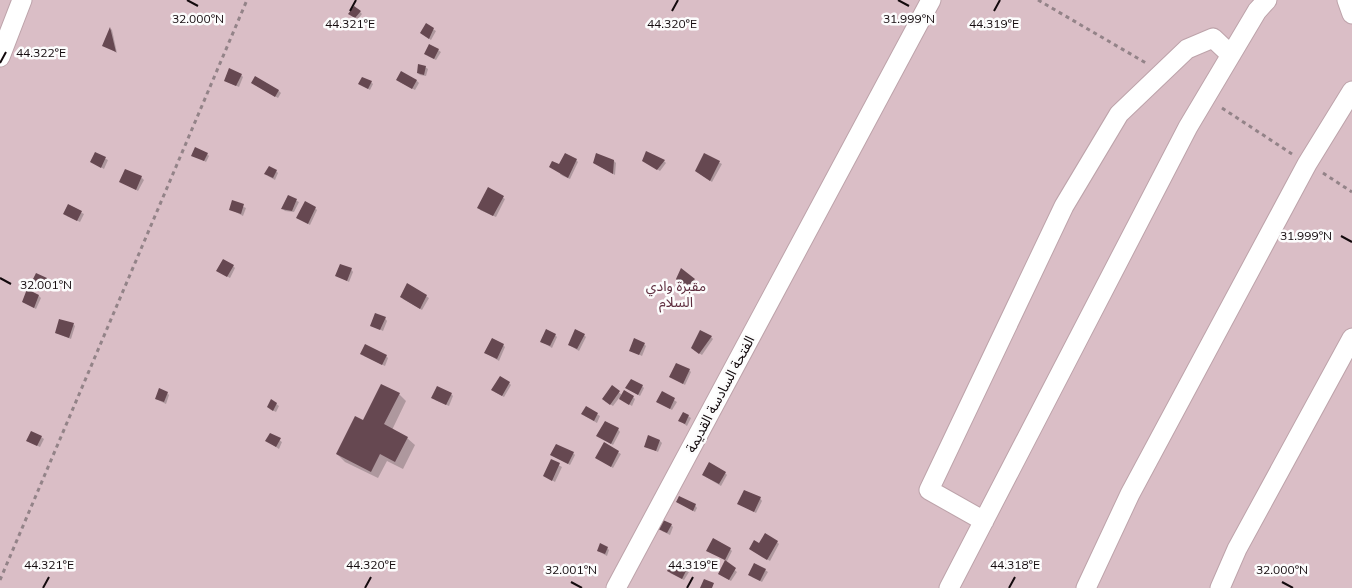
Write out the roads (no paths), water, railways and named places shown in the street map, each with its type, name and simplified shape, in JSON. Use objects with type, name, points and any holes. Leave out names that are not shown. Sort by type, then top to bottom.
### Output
[{"type":"street","points":[[0,57],[22,0]]},
{"type":"street","name":"الفتحة السادسة القديمة","points":[[616,588],[931,0]]},
{"type":"street","points":[[949,588],[1188,127],[1257,11],[1267,0]]},
{"type":"street","points":[[1347,0],[1352,14]]},
{"type":"street","points":[[984,521],[929,490],[1064,206],[1120,114],[1187,49],[1213,38],[1231,55]]},
{"type":"street","points":[[1086,588],[1139,476],[1308,164],[1352,91]]},
{"type":"street","points":[[1220,588],[1237,549],[1352,338]]},
{"type":"park label","name":"مقبرة وادي السلام","points":[[676,294]]}]
